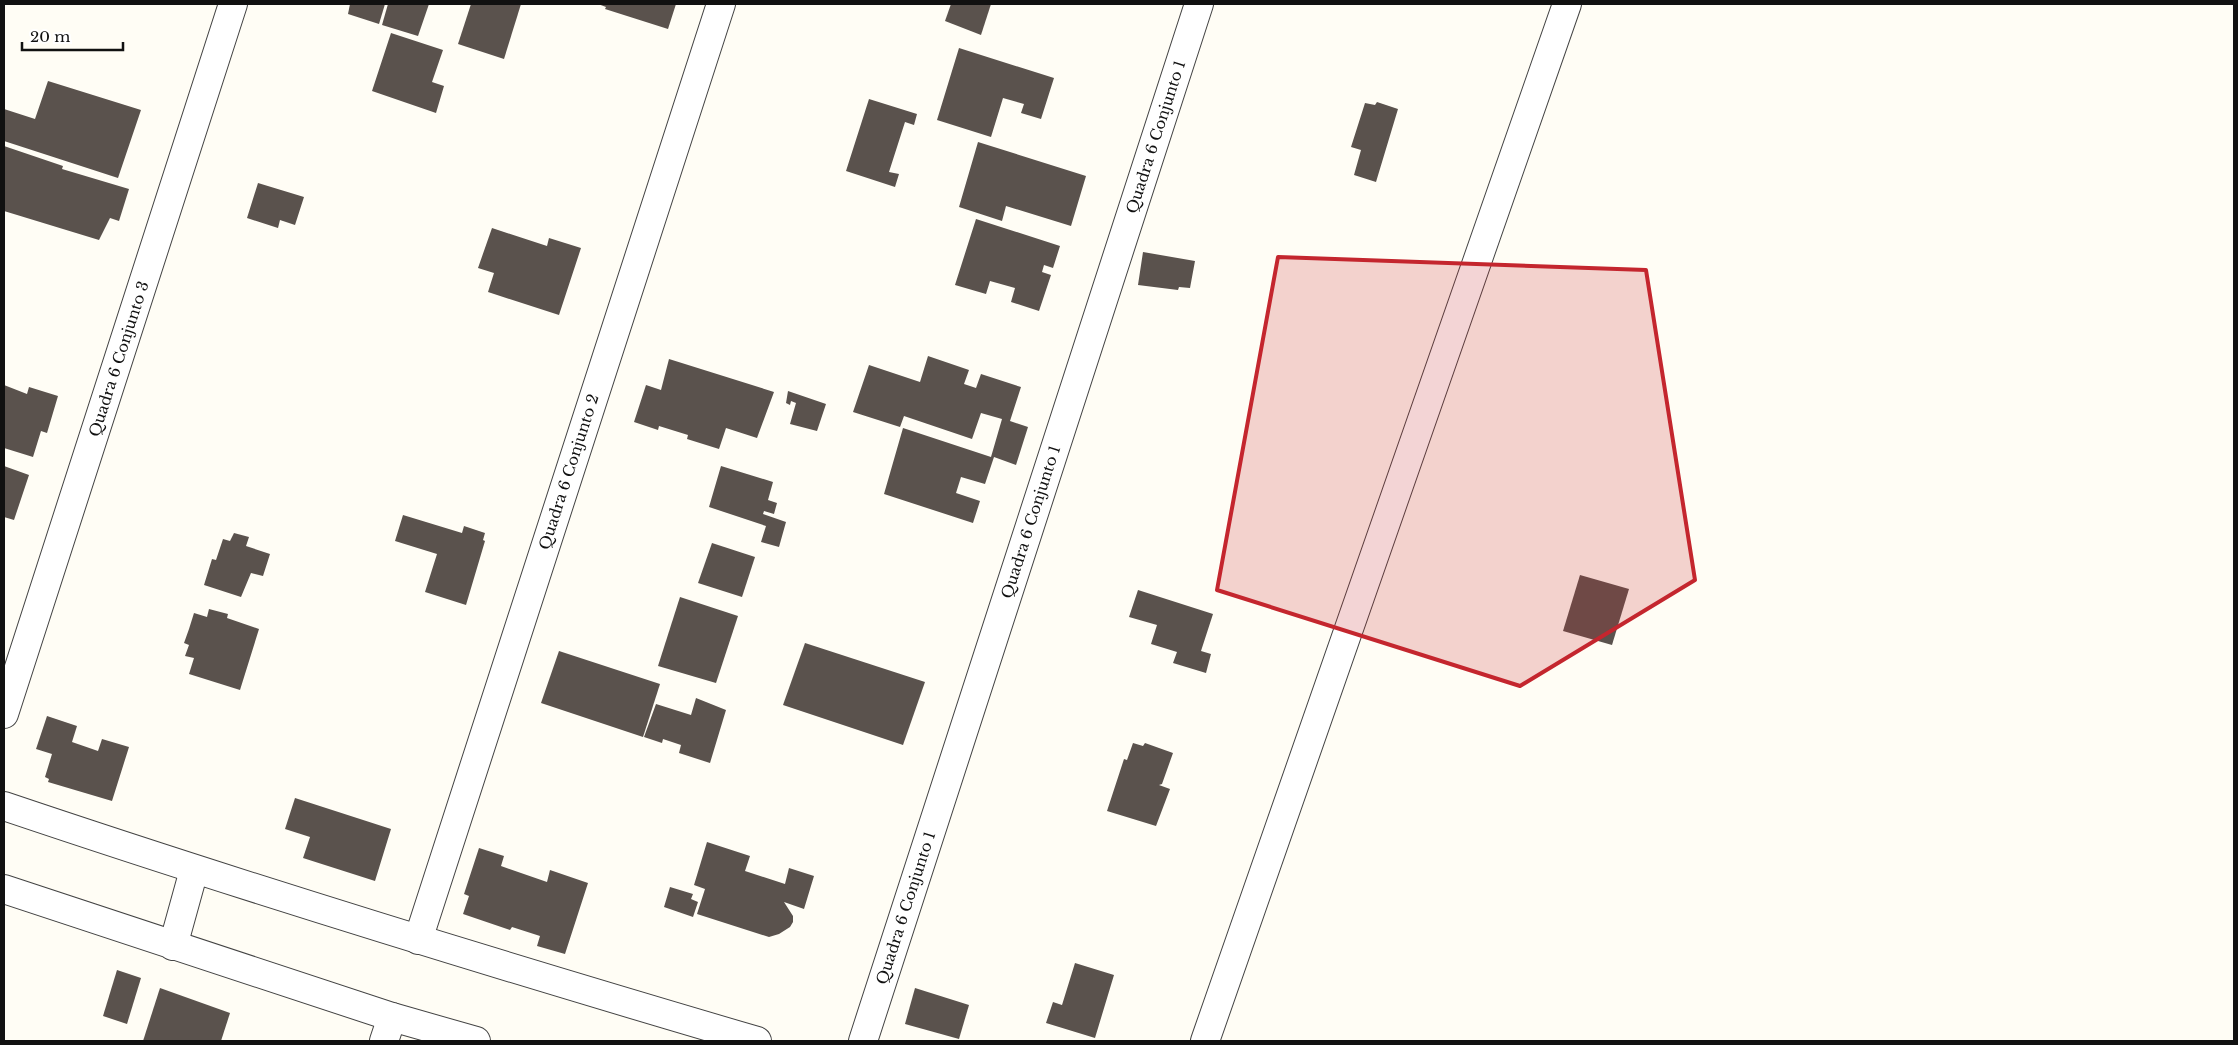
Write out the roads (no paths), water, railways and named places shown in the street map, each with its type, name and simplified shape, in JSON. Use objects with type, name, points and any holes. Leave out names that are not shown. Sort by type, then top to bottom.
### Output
[{"type":"street","name":"Quadra 6 Conjunto 3","points":[[4,714],[233,4]]},
{"type":"street","name":"Quadra 6 Conjunto 2","points":[[418,940],[721,4]]},
{"type":"street","name":"Quadra 6 Conjunto 1","points":[[863,1041],[1199,4]]},
{"type":"street","points":[[1205,1041],[1567,4]]},
{"type":"street","points":[[4,806],[194,870],[753,1041]]},
{"type":"street","points":[[173,946],[194,870]]},
{"type":"street","points":[[4,889],[173,946],[388,1029],[476,1041]]}]
